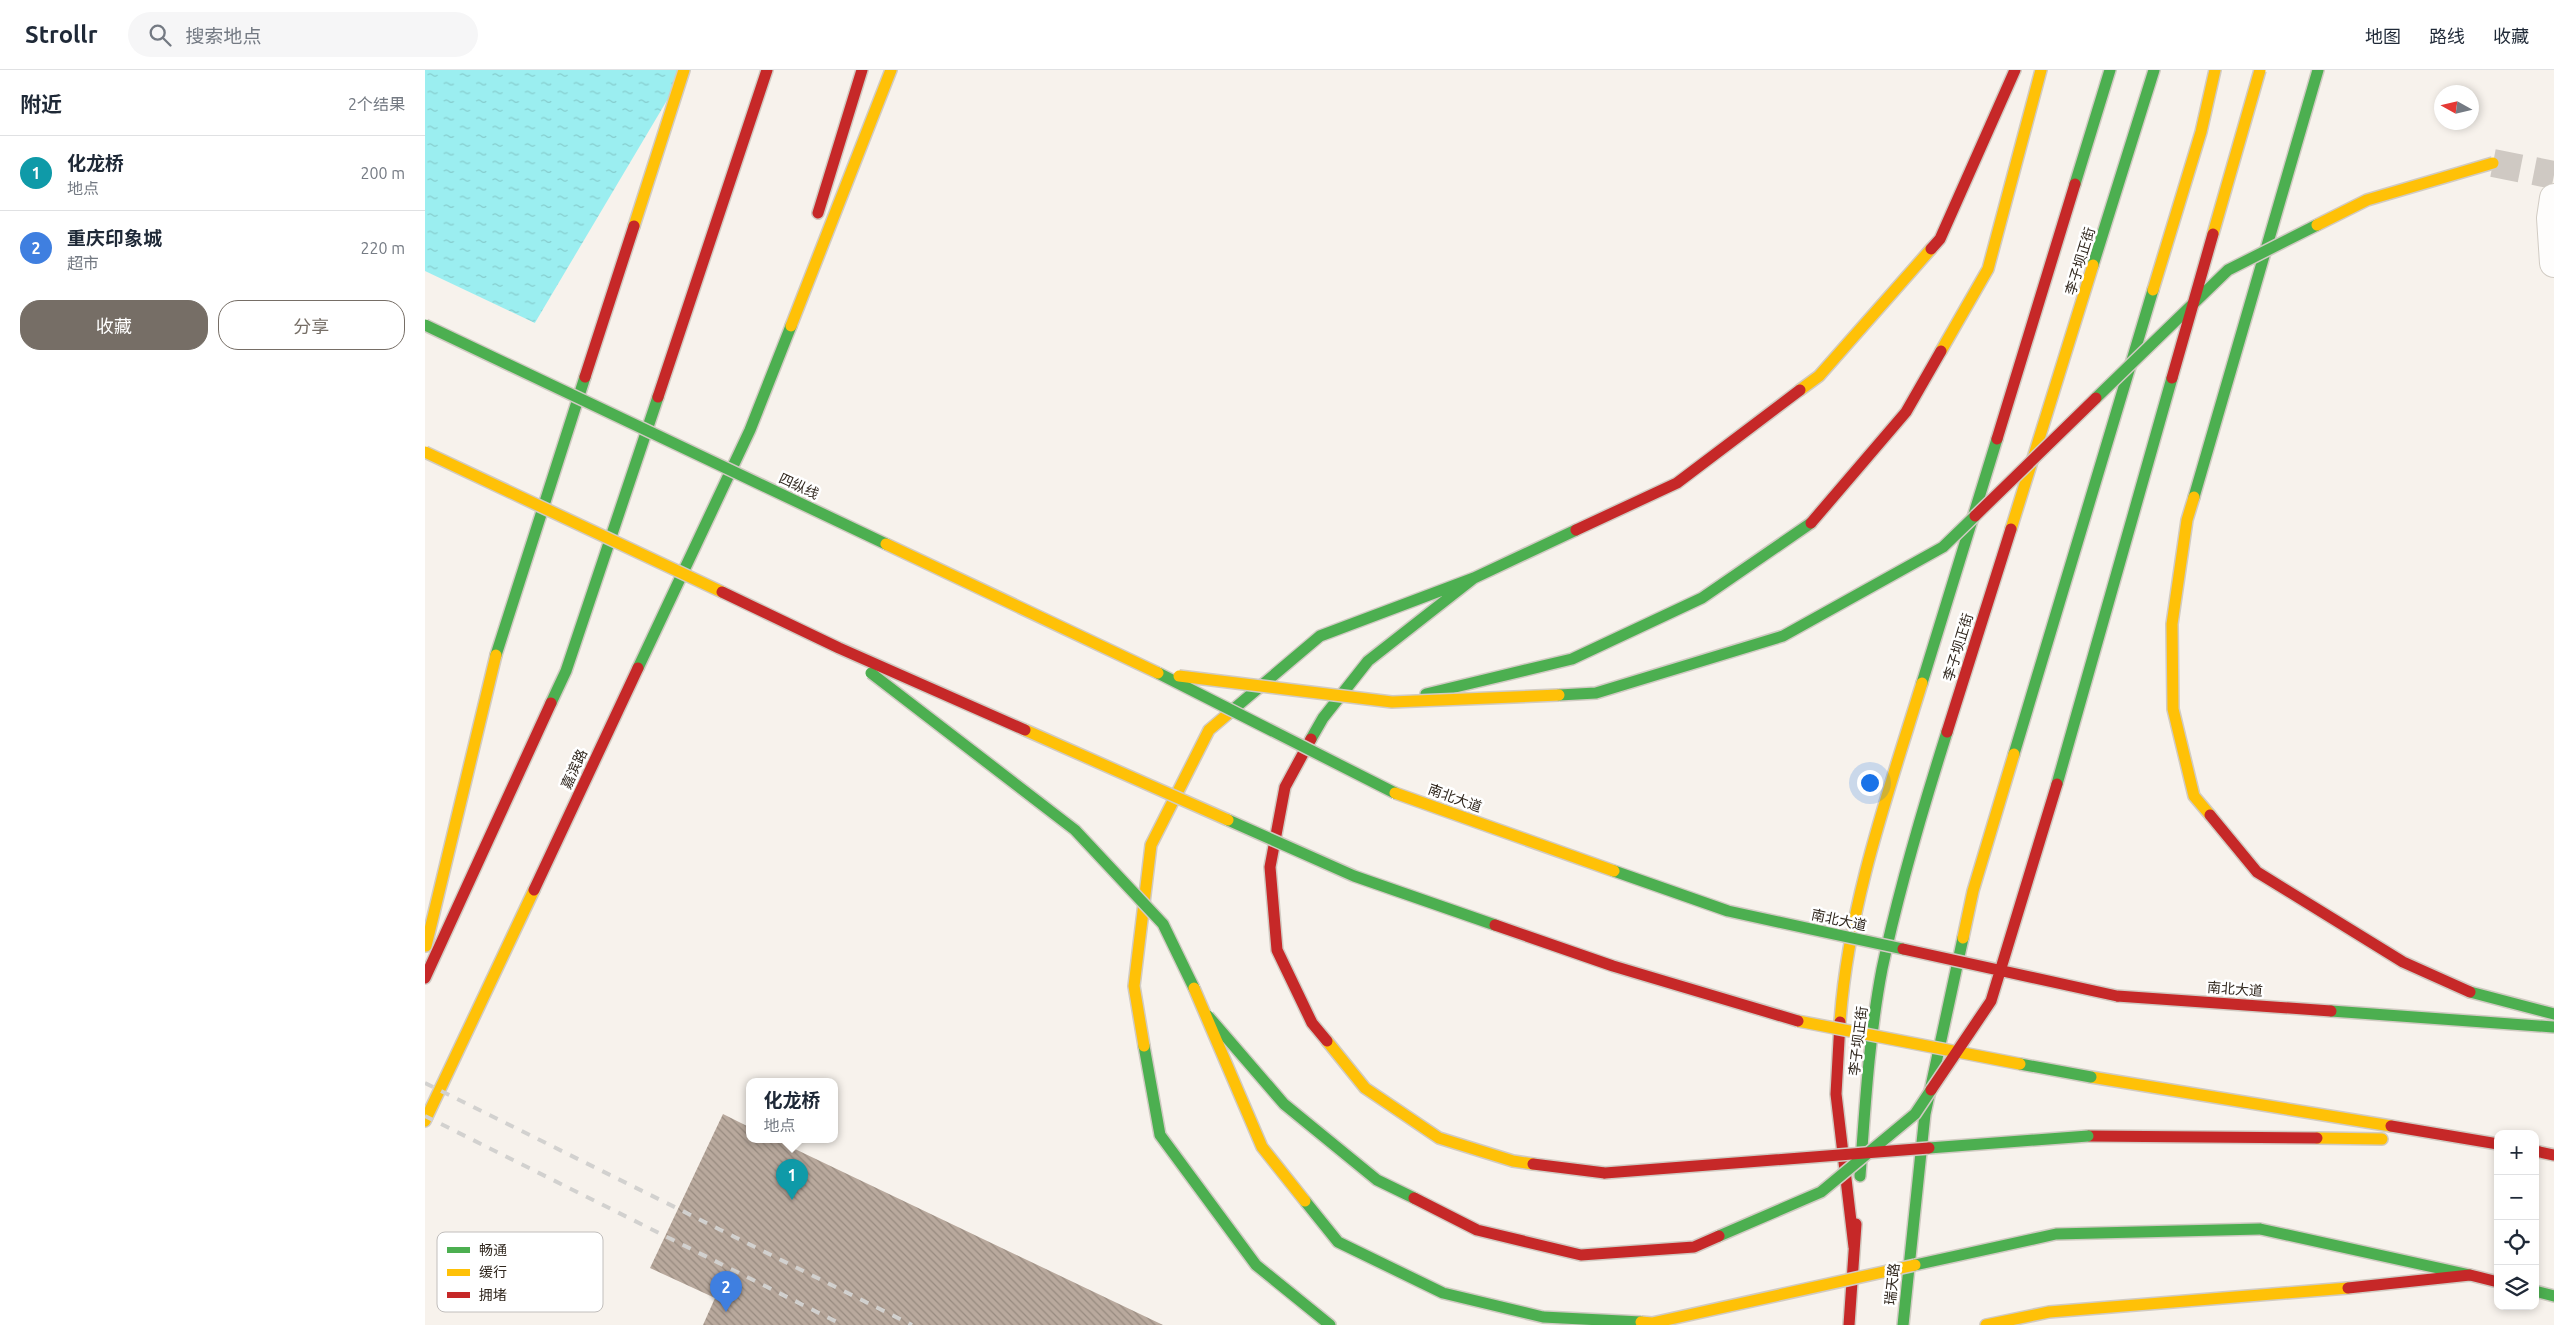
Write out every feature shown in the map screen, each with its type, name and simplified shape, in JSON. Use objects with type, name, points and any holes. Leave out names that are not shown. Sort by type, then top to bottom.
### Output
[{"type":"main road","points":[[425,950],[495,659],[683,70]]},
{"type":"main road","points":[[425,978],[566,671],[767,70]]},
{"type":"main road","points":[[815,221],[862,70]]},
{"type":"main road","points":[[750,430],[891,70]]},
{"type":"main road","points":[[1330,1325],[1256,1266],[1160,1135],[1134,986],[1151,845],[1209,730],[1320,636],[1474,578],[1677,483],[1819,376],[1940,239],[2015,70]]},
{"type":"main road","points":[[1391,702],[1572,659],[1703,598],[1813,522],[1906,412],[1988,268],[2041,70]]},
{"type":"main road","points":[[1849,1325],[1854,1247],[1836,1094],[1842,996],[1857,904],[1913,713],[2109,70]]},
{"type":"main road","name":"李子坝正街","points":[[1854,1247],[1866,1095],[1883,971],[1907,860],[2154,70]]},
{"type":"main road","name":"瑞天路","points":[[1903,1325],[1925,1114],[1973,891],[2201,132],[2215,70]]},
{"type":"main road","points":[[1208,1016],[1284,1104],[1377,1180],[1477,1230],[1581,1255],[1694,1247],[1821,1192],[1915,1114],[1991,1000],[2035,857],[2260,70]]},
{"type":"main road","points":[[2318,70],[2187,520],[2171,624],[2173,709],[2194,796],[2257,872],[2341,925],[2403,962],[2477,995],[2554,1014]]},
{"type":"main road","points":[[1161,674],[1391,702],[1597,693],[1783,636],[1943,547],[2228,270],[2367,200],[2493,163]]},
{"type":"main road","points":[[750,430],[800,269]]},
{"type":"main road","name":"四纵线","points":[[425,325],[1161,674]]},
{"type":"main road","name":"嘉滨路","points":[[425,1121],[750,430]]},
{"type":"main road","points":[[425,452],[839,648],[1115,768],[1354,876],[1613,966],[1806,1023],[2091,1077],[2494,1143]]},
{"type":"main road","points":[[1474,578],[1368,661],[1323,718],[1285,787],[1270,867],[1277,950],[1312,1023],[1365,1088],[1439,1138],[1513,1161],[1605,1173],[2088,1136],[2471,1139]]},
{"type":"main road","points":[[839,648],[1075,830],[1163,924],[1208,1016],[1262,1147],[1338,1242],[1443,1293],[1543,1317],[1651,1323],[2056,1234],[2260,1228],[2494,1281]]},
{"type":"main road","name":"南北大道","points":[[1161,674],[1390,791],[1728,911],[2117,996],[2554,1027]]},
{"type":"main road","points":[[2539,1152],[2554,1155]]},
{"type":"main road","points":[[1986,1325],[2049,1312],[2266,1296],[2470,1275]]},
{"type":"main road","points":[[2539,1293],[2554,1296]]},
{"type":"street","points":[[2554,198],[2551,218],[2554,263]]},
{"type":"water","points":[[425,70],[685,70],[425,508]]},
{"type":"pier","points":[[425,271],[537,324],[425,511]]},
{"type":"building","points":[[723,1114],[746,1126],[746,1143],[782,1143],[1163,1325],[703,1325],[715,1298],[650,1268]]},
{"type":"tunnel","points":[[2493,163],[2554,175]]},
{"type":"railway","points":[[425,1083],[912,1325]]},
{"type":"railway","points":[[425,1116],[843,1325]]},
{"type":"traffic: fast","points":[[2075,184],[2110,70]]},
{"type":"traffic: fast","points":[[2093,265],[2154,70]]},
{"type":"traffic: fast","points":[[2194,497],[2318,70]]},
{"type":"traffic: fast","points":[[2096,398],[2228,270],[2317,225]]},
{"type":"traffic: fast","points":[[2014,754],[2153,290]]},
{"type":"traffic: fast","points":[[425,325],[886,544]]},
{"type":"traffic: fast","points":[[638,668],[750,430],[791,326]]},
{"type":"traffic: fast","points":[[496,655],[585,377]]},
{"type":"traffic: fast","points":[[2057,784],[2172,378]]},
{"type":"traffic: fast","points":[[551,703],[566,671],[658,397]]},
{"type":"traffic: fast","points":[[1922,683],[1997,439]]},
{"type":"traffic: fast","points":[[1559,695],[1596,693],[1783,636],[1943,547],[1975,516]]},
{"type":"traffic: fast","points":[[1426,694],[1572,659],[1702,598],[1811,523]]},
{"type":"traffic: fast","points":[[1229,713],[1320,636],[1474,578],[1576,530]]},
{"type":"traffic: fast","points":[[1311,739],[1323,718],[1368,661],[1474,578]]},
{"type":"traffic: fast","points":[[871,673],[1075,830],[1163,924],[1194,988]]},
{"type":"traffic: fast","points":[[1158,673],[1395,793]]},
{"type":"traffic: fast","points":[[1860,1176],[1871,1046],[1882,969],[1911,850],[1947,732]]},
{"type":"traffic: fast","points":[[1228,820],[1354,876],[1495,925]]},
{"type":"traffic: fast","points":[[1614,871],[1728,911],[1903,949]]},
{"type":"traffic: fast","points":[[1903,1325],[1925,1114],[1963,938]]},
{"type":"traffic: fast","points":[[2470,992],[2554,1014]]},
{"type":"traffic: fast","points":[[2331,1011],[2553,1027]]},
{"type":"traffic: fast","points":[[1208,1016],[1284,1104],[1377,1180],[1414,1198]]},
{"type":"traffic: fast","points":[[1144,1046],[1160,1135],[1256,1265],[1330,1325]]},
{"type":"traffic: fast","points":[[2020,1064],[2091,1077]]},
{"type":"traffic: fast","points":[[1719,1236],[1821,1192],[1915,1114],[1931,1090]]},
{"type":"traffic: fast","points":[[1929,1148],[2088,1136]]},
{"type":"traffic: fast","points":[[1305,1201],[1338,1242],[1443,1293],[1543,1317],[1641,1322]]},
{"type":"traffic: fast","points":[[2260,1229],[2470,1275]]},
{"type":"traffic: fast","points":[[1915,1265],[2056,1234],[2260,1229]]},
{"type":"traffic: fast","points":[[2539,1292],[2554,1296]]},
{"type":"traffic: slow","points":[[634,226],[684,70]]},
{"type":"traffic: slow","points":[[791,326],[891,70]]},
{"type":"traffic: slow","points":[[1941,351],[1988,269],[2041,70]]},
{"type":"traffic: slow","points":[[2153,290],[2201,132],[2215,70]]},
{"type":"traffic: slow","points":[[2213,234],[2260,70]]},
{"type":"traffic: slow","points":[[2317,225],[2367,200],[2493,163]]},
{"type":"traffic: slow","points":[[1800,390],[1819,376],[1931,249]]},
{"type":"traffic: slow","points":[[2011,529],[2093,265]]},
{"type":"traffic: slow","points":[[425,452],[722,592]]},
{"type":"traffic: slow","points":[[2194,497],[2187,520],[2172,624],[2173,709],[2194,796],[2210,815]]},
{"type":"traffic: slow","points":[[886,544],[1158,673]]},
{"type":"traffic: slow","points":[[426,946],[496,655]]},
{"type":"traffic: slow","points":[[1179,676],[1392,702],[1559,695]]},
{"type":"traffic: slow","points":[[1840,1022],[1844,979],[1860,893],[1883,808],[1922,683]]},
{"type":"traffic: slow","points":[[1144,1046],[1134,986],[1151,845],[1209,730],[1229,713]]},
{"type":"traffic: slow","points":[[1025,730],[1228,820]]},
{"type":"traffic: slow","points":[[1963,938],[1973,891],[2014,754]]},
{"type":"traffic: slow","points":[[1395,793],[1614,871]]},
{"type":"traffic: slow","points":[[425,1121],[534,890]]},
{"type":"traffic: slow","points":[[1194,988],[1262,1147],[1305,1201]]},
{"type":"traffic: slow","points":[[1798,1021],[2020,1064]]},
{"type":"traffic: slow","points":[[1327,1041],[1365,1088],[1439,1138],[1513,1161],[1533,1164]]},
{"type":"traffic: slow","points":[[2091,1077],[2391,1126]]},
{"type":"traffic: slow","points":[[2317,1138],[2382,1139]]},
{"type":"traffic: slow","points":[[1641,1322],[1652,1323],[1915,1265]]},
{"type":"traffic: slow","points":[[1986,1325],[2049,1312],[2348,1288]]},
{"type":"traffic: jam","points":[[658,397],[767,70]]},
{"type":"traffic: jam","points":[[818,213],[862,70]]},
{"type":"traffic: jam","points":[[1931,249],[1940,239],[2015,70]]},
{"type":"traffic: jam","points":[[1997,439],[2075,184]]},
{"type":"traffic: jam","points":[[585,377],[634,226]]},
{"type":"traffic: jam","points":[[2172,378],[2213,234]]},
{"type":"traffic: jam","points":[[1811,523],[1906,412],[1941,351]]},
{"type":"traffic: jam","points":[[1576,530],[1677,483],[1800,390]]},
{"type":"traffic: jam","points":[[1975,516],[2096,398]]},
{"type":"traffic: jam","points":[[1947,732],[2011,529]]},
{"type":"traffic: jam","points":[[722,592],[839,648],[1025,730]]},
{"type":"traffic: jam","points":[[534,890],[638,668]]},
{"type":"traffic: jam","points":[[425,978],[551,703]]},
{"type":"traffic: jam","points":[[1311,739],[1285,787],[1270,867],[1277,950],[1312,1023],[1327,1041]]},
{"type":"traffic: jam","points":[[1931,1090],[1991,1001],[2057,784]]},
{"type":"traffic: jam","points":[[2210,815],[2257,872],[2403,962],[2470,992]]},
{"type":"traffic: jam","points":[[1495,925],[1613,966],[1798,1021]]},
{"type":"traffic: jam","points":[[1903,949],[2117,996]]},
{"type":"traffic: jam","points":[[2117,996],[2331,1011]]},
{"type":"traffic: jam","points":[[1840,1022],[1836,1094],[1854,1247]]},
{"type":"traffic: jam","points":[[2391,1126],[2494,1143]]},
{"type":"traffic: jam","points":[[2088,1136],[2317,1138]]},
{"type":"traffic: jam","points":[[1605,1173],[1929,1148]]},
{"type":"traffic: jam","points":[[2539,1152],[2554,1155]]},
{"type":"traffic: jam","points":[[1533,1164],[1605,1173]]},
{"type":"traffic: jam","points":[[1414,1198],[1477,1230],[1581,1255],[1694,1247],[1719,1236]]},
{"type":"traffic: jam","points":[[1849,1325],[1856,1224]]},
{"type":"traffic: jam","points":[[2348,1288],[2470,1275],[2494,1281]]},
{"type":"place","name":"化龙桥","points":[[792,1200]]},
{"type":"place","name":"重庆印象城","points":[[726,1312]]}]
